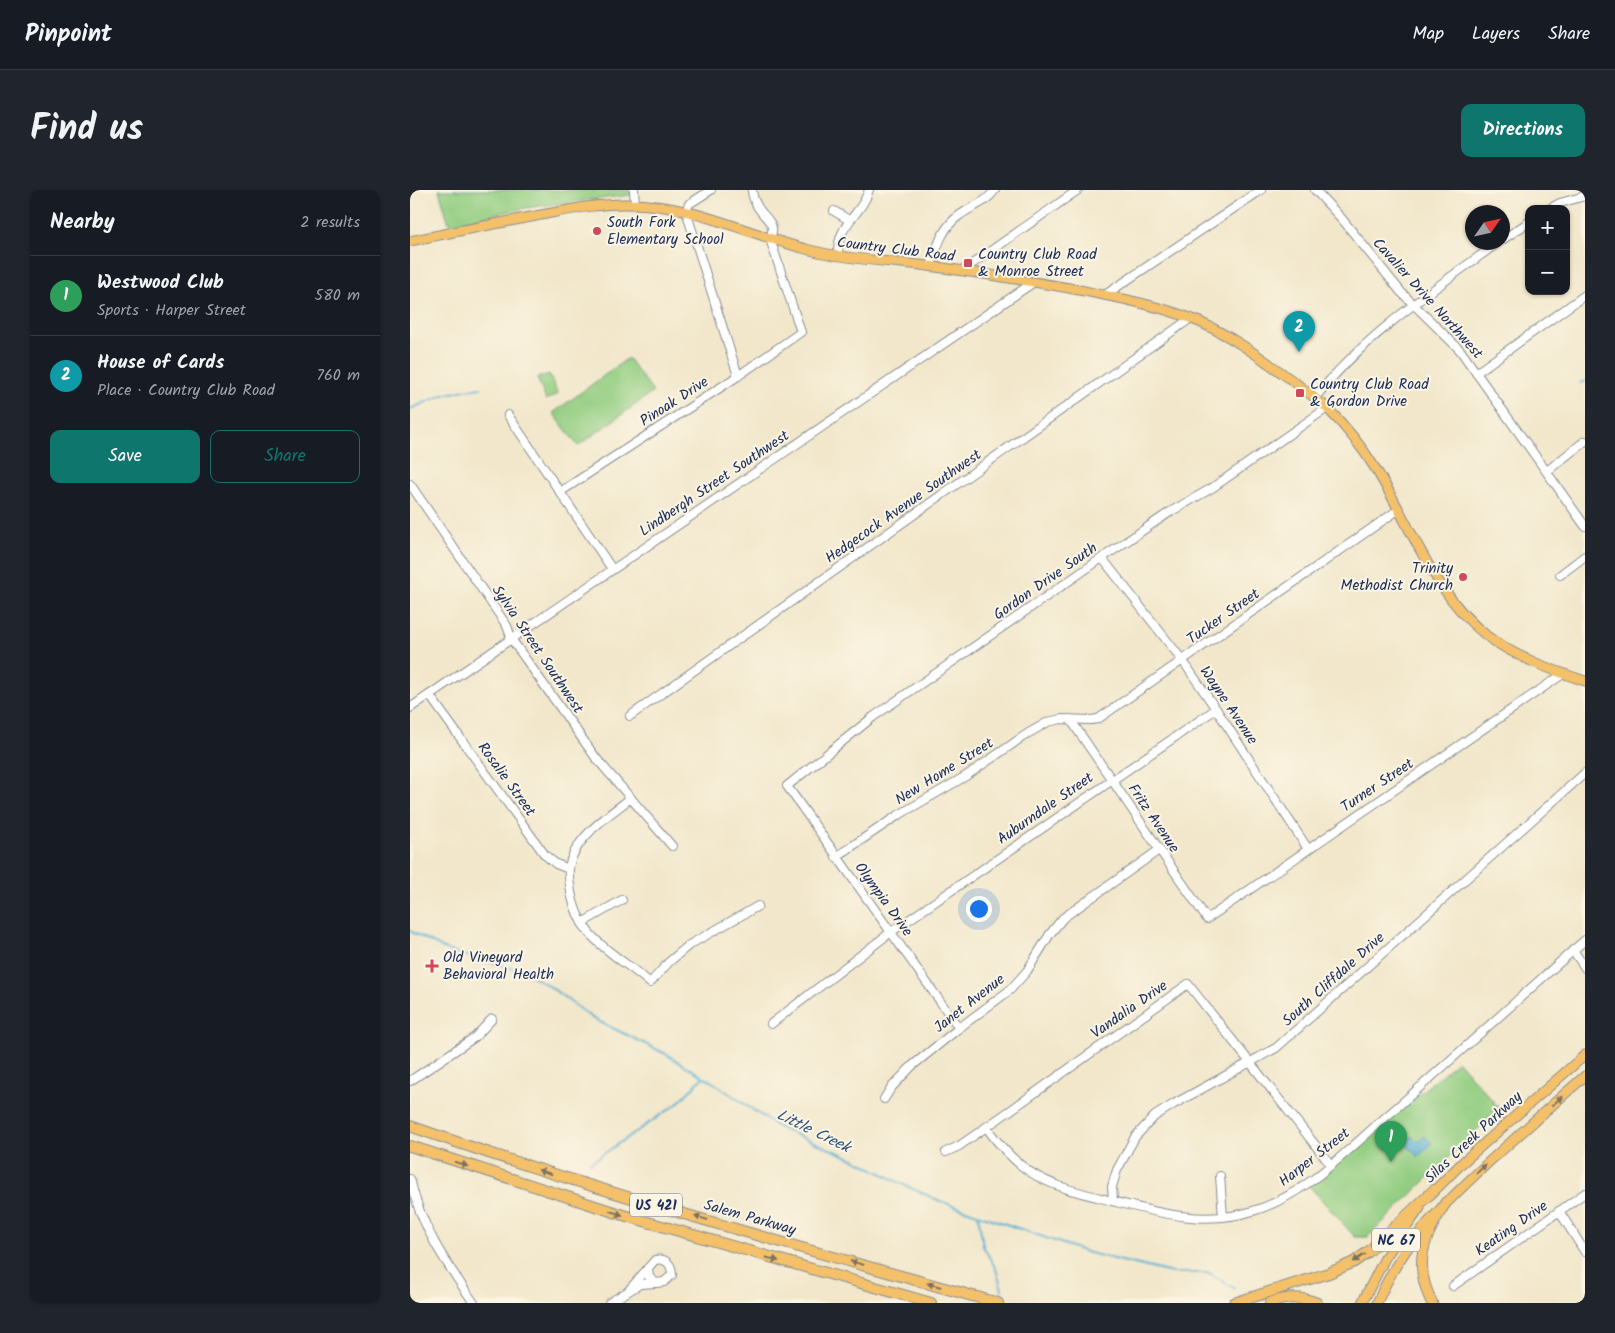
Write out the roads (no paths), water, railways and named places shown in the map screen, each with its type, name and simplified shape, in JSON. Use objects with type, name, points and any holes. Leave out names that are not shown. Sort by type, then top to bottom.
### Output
[{"type":"highway","name":"Salem Parkway","points":[[410,1126],[628,1198],[998,1303]]},
{"type":"highway","name":"US 421","points":[[410,1146],[575,1201],[931,1303]]},
{"type":"highway","points":[[1234,1303],[1346,1266],[1368,1252],[1434,1190]]},
{"type":"highway","points":[[1432,1303],[1423,1277],[1423,1248],[1428,1233],[1446,1202]]},
{"type":"highway","points":[[870,1287],[888,1296],[910,1303]]},
{"type":"highway","points":[[1270,1303],[1282,1299],[1297,1298],[1317,1303]]},
{"type":"main road","name":"Country Club Road","points":[[410,240],[586,206],[635,204],[686,211],[815,252],[931,266],[1034,282],[1105,295],[1167,310],[1191,318],[1248,350],[1328,408],[1354,438],[1376,468],[1437,579],[1452,601],[1469,620],[1507,650],[1563,674],[1585,681]]},
{"type":"main road","name":"Silas Creek Parkway","points":[[1362,1303],[1386,1256],[1434,1190],[1585,1055]]},
{"type":"main road","name":"Silas Creek Parkway","points":[[1377,1303],[1409,1245],[1421,1229],[1446,1202],[1528,1125],[1585,1076]]},
{"type":"street","points":[[634,190],[635,204]]},
{"type":"street","points":[[711,190],[689,204],[686,211],[738,376]]},
{"type":"street","points":[[752,190],[754,202],[758,209],[772,224],[770,239]]},
{"type":"street","points":[[838,256],[839,240],[849,220],[860,209],[870,190]]},
{"type":"street","points":[[931,266],[939,241],[946,228],[959,215],[986,200],[995,190]]},
{"type":"street","points":[[962,271],[1078,190]]},
{"type":"street","points":[[1105,295],[1261,190]]},
{"type":"street","name":"Cavalier Drive Northwest","points":[[1315,190],[1342,218],[1401,292],[1452,340],[1585,526]]},
{"type":"street","points":[[1556,205],[1585,196]]},
{"type":"street","points":[[834,211],[849,220]]},
{"type":"street","points":[[1510,235],[1525,225]]},
{"type":"street","name":"Pinoak Drive","points":[[560,492],[738,376],[801,332],[770,239]]},
{"type":"street","points":[[1315,398],[1325,385],[1367,344],[1488,250]]},
{"type":"street","name":"Lindbergh Street Southwest","points":[[410,708],[1034,282]]},
{"type":"street","points":[[1476,373],[1585,295]]},
{"type":"street","name":"Hedgecock Avenue Southwest","points":[[630,716],[1191,318]]},
{"type":"street","name":"Gordon Drive South","points":[[787,786],[873,716],[1102,558],[1170,512],[1212,488],[1328,408]]},
{"type":"street","points":[[508,415],[612,569]]},
{"type":"street","points":[[1547,471],[1585,442]]},
{"type":"street","name":"Sylvia Street Southwest","points":[[410,484],[506,626],[512,640],[596,758],[672,846]]},
{"type":"street","name":"Tucker Street","points":[[1079,732],[1398,510]]},
{"type":"street","points":[[1560,574],[1585,556]]},
{"type":"street","name":"Wayne Avenue","points":[[1102,558],[1183,661],[1308,849]]},
{"type":"street","name":"Turner Street","points":[[1207,919],[1563,674]]},
{"type":"street","name":"Rosalie Street","points":[[430,696],[545,855],[556,864],[569,869]]},
{"type":"street","name":"Auburndale Street","points":[[771,1024],[891,932],[1216,709]]},
{"type":"street","name":"New Home Street","points":[[836,856],[897,816],[966,776],[1027,734],[1048,722],[1061,718],[1070,719]]},
{"type":"street","points":[[1070,719],[1098,719]]},
{"type":"street","points":[[1070,719],[1079,732]]},
{"type":"street","name":"Fritz Avenue","points":[[1079,732],[1207,919]]},
{"type":"street","name":"South Cliffdale Drive","points":[[1113,1201],[1112,1188],[1114,1179],[1135,1137],[1155,1116],[1276,1048],[1585,773]]},
{"type":"street","name":"Olympia Drive","points":[[787,786],[959,1028]]},
{"type":"street","points":[[631,798],[602,820],[585,836],[578,846],[569,869],[572,900],[582,923],[602,946],[650,983],[689,944],[758,906]]},
{"type":"street","name":"Janet Avenue","points":[[884,1099],[891,1088],[912,1066],[959,1028],[999,1000],[1019,981],[1063,918],[1159,850]]},
{"type":"street","points":[[582,923],[622,900]]},
{"type":"street","name":"Harper Street","points":[[986,1128],[1010,1158],[1029,1173],[1069,1190],[1174,1216],[1196,1218],[1223,1217],[1252,1212],[1272,1205],[1307,1184],[1482,1034],[1585,940]]},
{"type":"street","points":[[1573,950],[1585,968]]},
{"type":"street","name":"Vandalia Drive","points":[[946,1152],[986,1128],[1188,984],[1248,1063],[1330,1165]]},
{"type":"street","points":[[410,1081],[475,1037],[492,1019]]},
{"type":"street","points":[[1220,1176],[1223,1217]]},
{"type":"street","points":[[410,1179],[418,1210],[428,1233],[474,1303]]},
{"type":"street","name":"Keating Drive","points":[[1453,1286],[1585,1193]]},
{"type":"street","points":[[1559,1212],[1585,1252]]},
{"type":"street","points":[[609,1303],[640,1284],[662,1283],[669,1279],[672,1269],[670,1264],[660,1259],[650,1263],[629,1290]]},
{"type":"street","points":[[648,1268],[649,1277],[656,1283]]},
{"type":"water","points":[[1412,1136],[1418,1142],[1424,1136],[1432,1143],[1418,1157],[1405,1143]]},
{"type":"waterway","points":[[1581,383],[1585,381]]},
{"type":"waterway","points":[[410,409],[443,395],[481,388]]},
{"type":"waterway","name":"Little Creek","points":[[410,931],[446,950],[522,971],[549,986],[592,1018],[664,1053],[714,1083],[778,1127],[856,1160],[940,1201],[1089,1253],[1172,1273],[1209,1273],[1234,1288]]},
{"type":"waterway","points":[[590,1163],[677,1104],[703,1077]]},
{"type":"waterway","points":[[978,1214],[983,1246],[996,1269],[1002,1290]]},
{"type":"place","name":"South Fork Elementary School","points":[[597,231]]},
{"type":"place","name":"Country Club Road & Monroe Street","points":[[968,263]]},
{"type":"place","name":"House of Cards","points":[[1299,352]]},
{"type":"place","name":"Country Club Road & Gordon Drive","points":[[1300,393]]},
{"type":"place","name":"Trinity Methodist Church","points":[[1463,577]]},
{"type":"place","name":"Old Vineyard Behavioral Health","points":[[432,966]]},
{"type":"place","name":"Westwood Club","points":[[1391,1162]]}]
